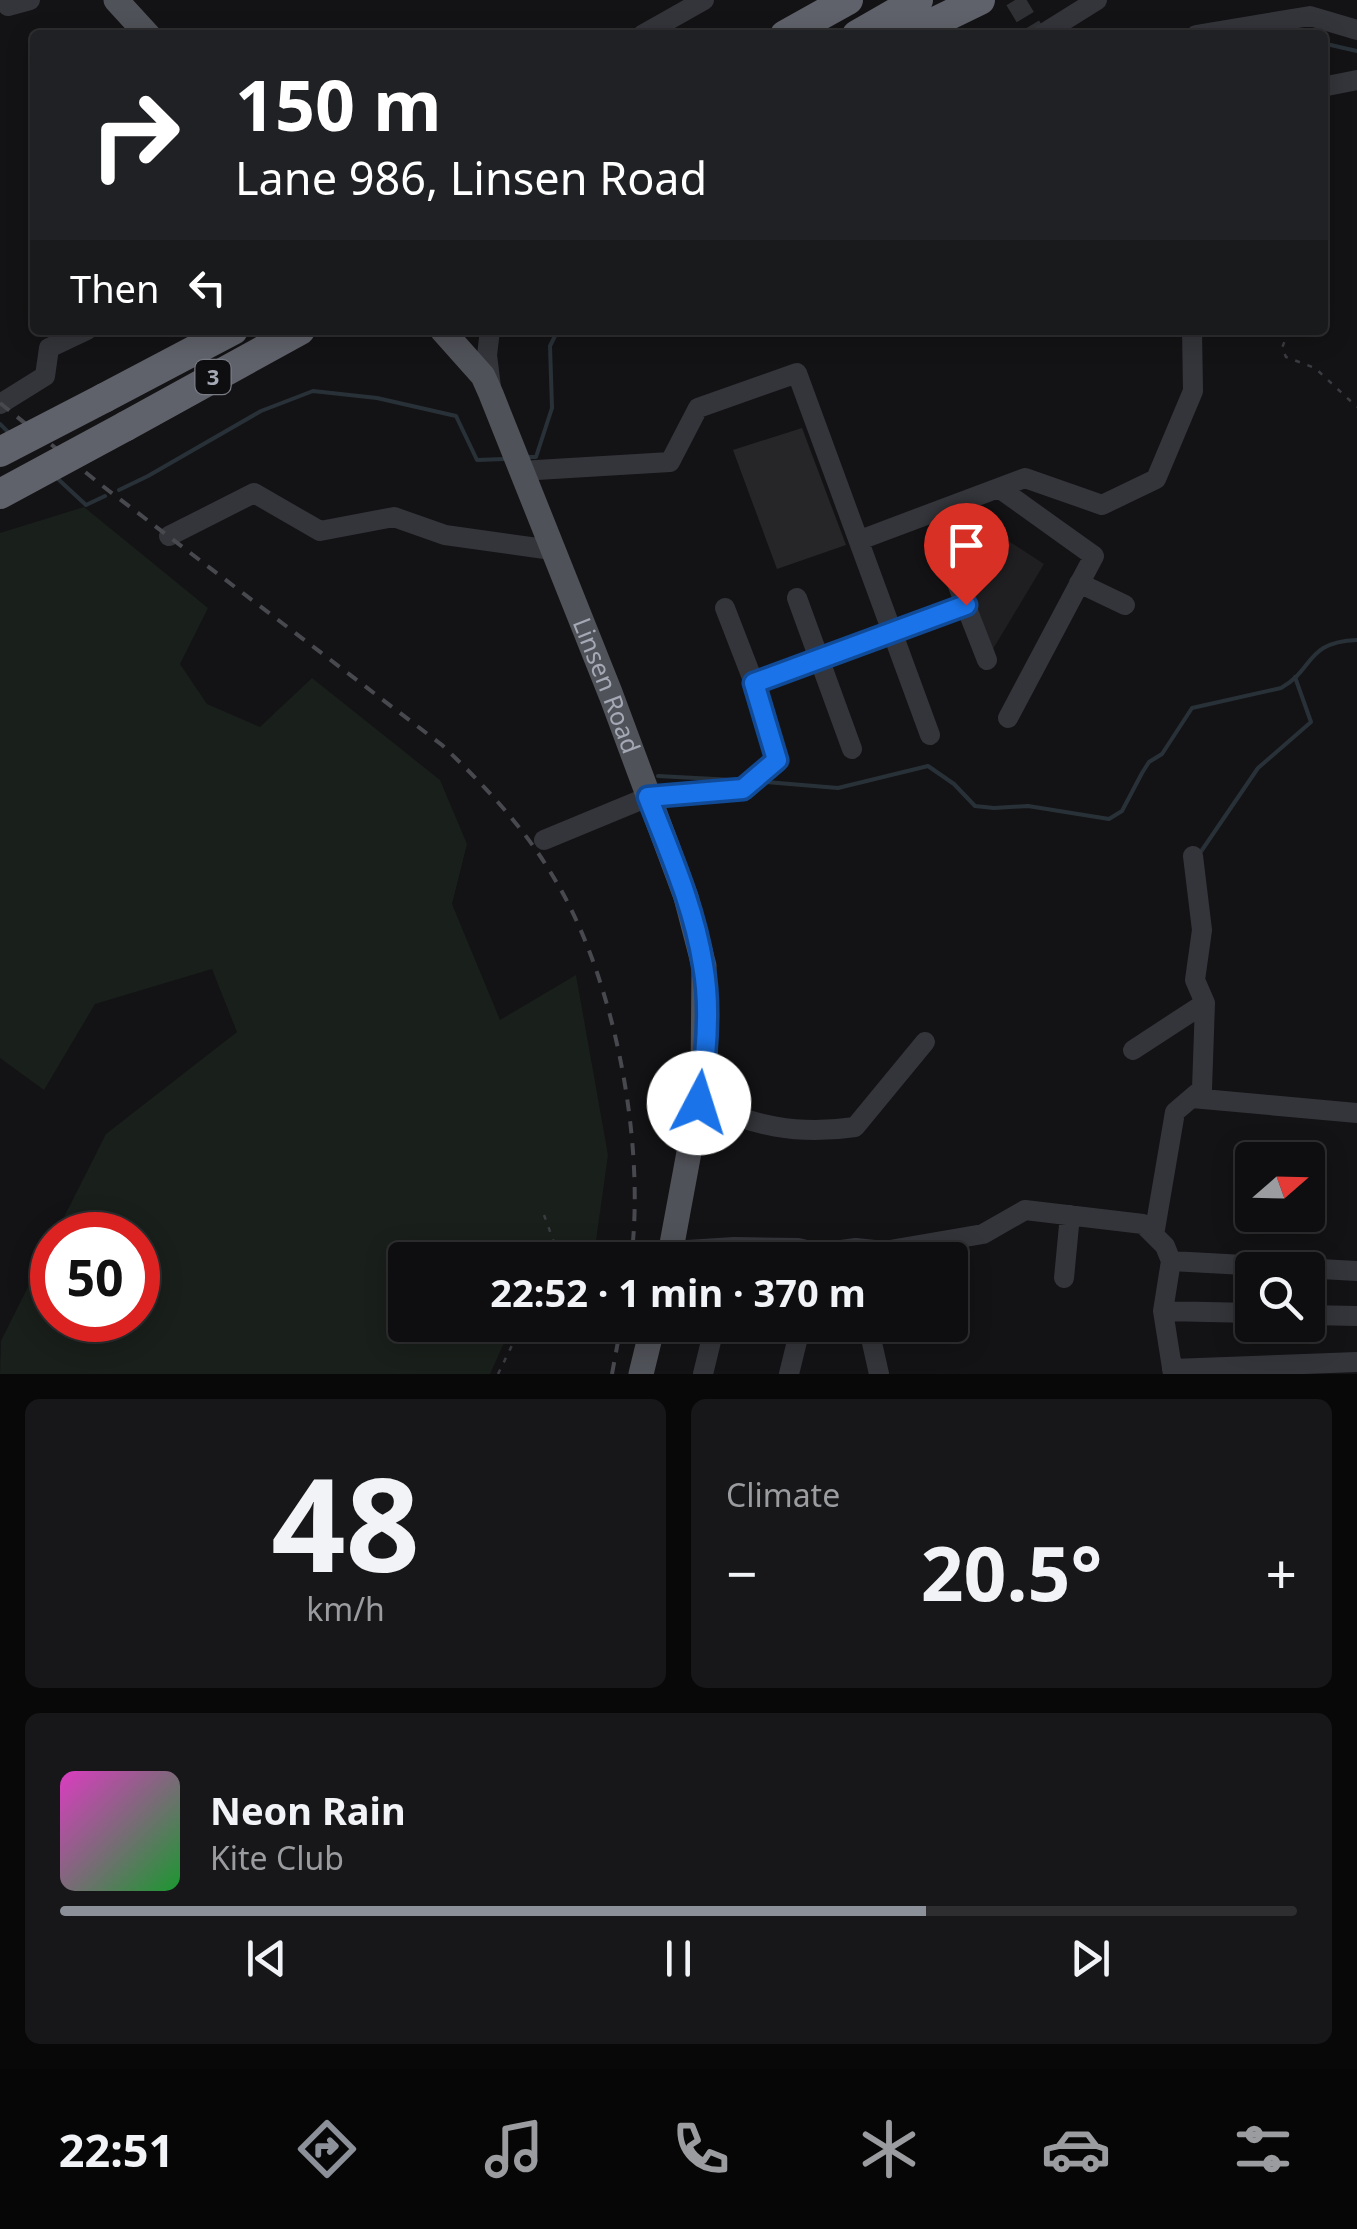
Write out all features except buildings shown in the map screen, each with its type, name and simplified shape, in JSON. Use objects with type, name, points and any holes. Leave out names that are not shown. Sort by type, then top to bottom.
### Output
[{"type":"highway","points":[[795,30],[848,0]]},
{"type":"highway","points":[[866,30],[918,0]]},
{"type":"highway","points":[[918,30],[980,0]]},
{"type":"highway","name":"3","points":[[0,452],[224,335]]},
{"type":"highway","name":"3","points":[[0,494],[291,335]]},
{"type":"main road","points":[[116,0],[137,30]]},
{"type":"main road","name":"Linsen Road","points":[[446,335],[483,376],[491,394],[686,897],[704,966],[703,1076],[672,1242]]},
{"type":"main road","points":[[642,1374],[649,1342]]},
{"type":"street","points":[[8,6],[30,0]]},
{"type":"street","points":[[651,30],[704,0]]},
{"type":"street","points":[[1049,30],[1097,0]]},
{"type":"street","points":[[1226,30],[1310,16],[1357,30]]},
{"type":"street","points":[[1328,86],[1357,80]]},
{"type":"street","points":[[0,404],[45,376],[49,348],[77,335]]},
{"type":"street","points":[[489,335],[491,394]]},
{"type":"street","points":[[860,540],[1025,478],[1102,504],[1156,479],[1193,391],[1192,335]]},
{"type":"street","points":[[517,463],[670,462],[698,408],[796,374],[930,735]]},
{"type":"street","points":[[998,488],[1094,556],[1008,718]]},
{"type":"street","points":[[169,536],[254,492],[320,531],[394,517],[445,536],[552,550]]},
{"type":"street","points":[[946,555],[987,660]]},
{"type":"street","points":[[1080,583],[1124,605]]},
{"type":"street","points":[[798,598],[852,749]]},
{"type":"street","points":[[754,683],[966,605]]},
{"type":"street","points":[[544,840],[648,797],[743,789],[777,760],[754,683],[724,608]]},
{"type":"street","points":[[1154,1235],[1175,1112],[1202,1089],[1204,1003],[1194,980],[1202,930],[1193,856]]},
{"type":"street","points":[[1133,1050],[1204,1003]]},
{"type":"street","points":[[699,1103],[748,1122],[816,1132],[855,1126],[925,1042]]},
{"type":"street","points":[[1192,1098],[1357,1114]]},
{"type":"street","points":[[936,1242],[983,1234],[1024,1210],[1142,1224],[1165,1246],[1171,1261],[1163,1311],[1172,1371],[1357,1362]]},
{"type":"street","points":[[1064,1278],[1070,1215]]},
{"type":"street","points":[[1171,1261],[1357,1271]]},
{"type":"street","points":[[1163,1311],[1235,1313]]},
{"type":"street","points":[[1325,1315],[1357,1316]]},
{"type":"street","points":[[702,1374],[710,1342]]},
{"type":"street","points":[[790,1374],[798,1342]]},
{"type":"street","points":[[872,1342],[879,1374]]},
{"type":"path","points":[[1287,335],[1282,348],[1286,357],[1315,368],[1357,406]]},
{"type":"path","points":[[544,1214],[554,1242]]},
{"type":"path","points":[[498,1374],[514,1342]]},
{"type":"shaded area","points":[[84,507],[208,608],[180,664],[207,704],[260,727],[312,678],[440,780],[467,844],[452,904],[500,1020],[576,975],[608,1155],[596,1242],[388,1242],[388,1342],[504,1342],[490,1374],[0,1374],[1,1341],[30,1283],[30,1342],[160,1342],[160,1212],[67,1212],[106,1134],[237,1032],[212,969],[95,1004],[44,1090],[0,1058],[0,533]]},
{"type":"shaded area","points":[[973,518],[1044,564],[990,654],[951,551]]},
{"type":"waterway","points":[[1328,44],[1357,51]]},
{"type":"waterway","points":[[529,457],[536,457],[552,408],[550,346],[556,335]]},
{"type":"waterway","points":[[119,490],[261,411],[313,391],[377,398],[456,416],[477,460],[504,459]]},
{"type":"waterway","points":[[0,424],[11,435]]},
{"type":"waterway","points":[[58,479],[86,505],[105,496]]},
{"type":"waterway","points":[[766,782],[838,788],[928,766],[954,784],[975,806],[1028,806],[1109,819],[1122,811],[1149,762],[1162,754],[1192,708],[1281,688],[1319,651],[1357,640]]},
{"type":"waterway","points":[[1200,853],[1258,768],[1311,722],[1295,677]]},
{"type":"waterway","points":[[658,776],[733,780]]},
{"type":"tunnel","points":[[1015,0],[1033,30]]},
{"type":"railway","points":[[0,403],[442,745],[530,841],[575,918],[609,1012],[629,1115],[634,1165],[632,1242]]},
{"type":"railway","points":[[612,1374],[618,1342]]},
{"type":"route","points":[[699,1103],[703,1076],[704,966],[686,897],[648,797],[743,789],[777,760],[754,683],[966,605]]}]
